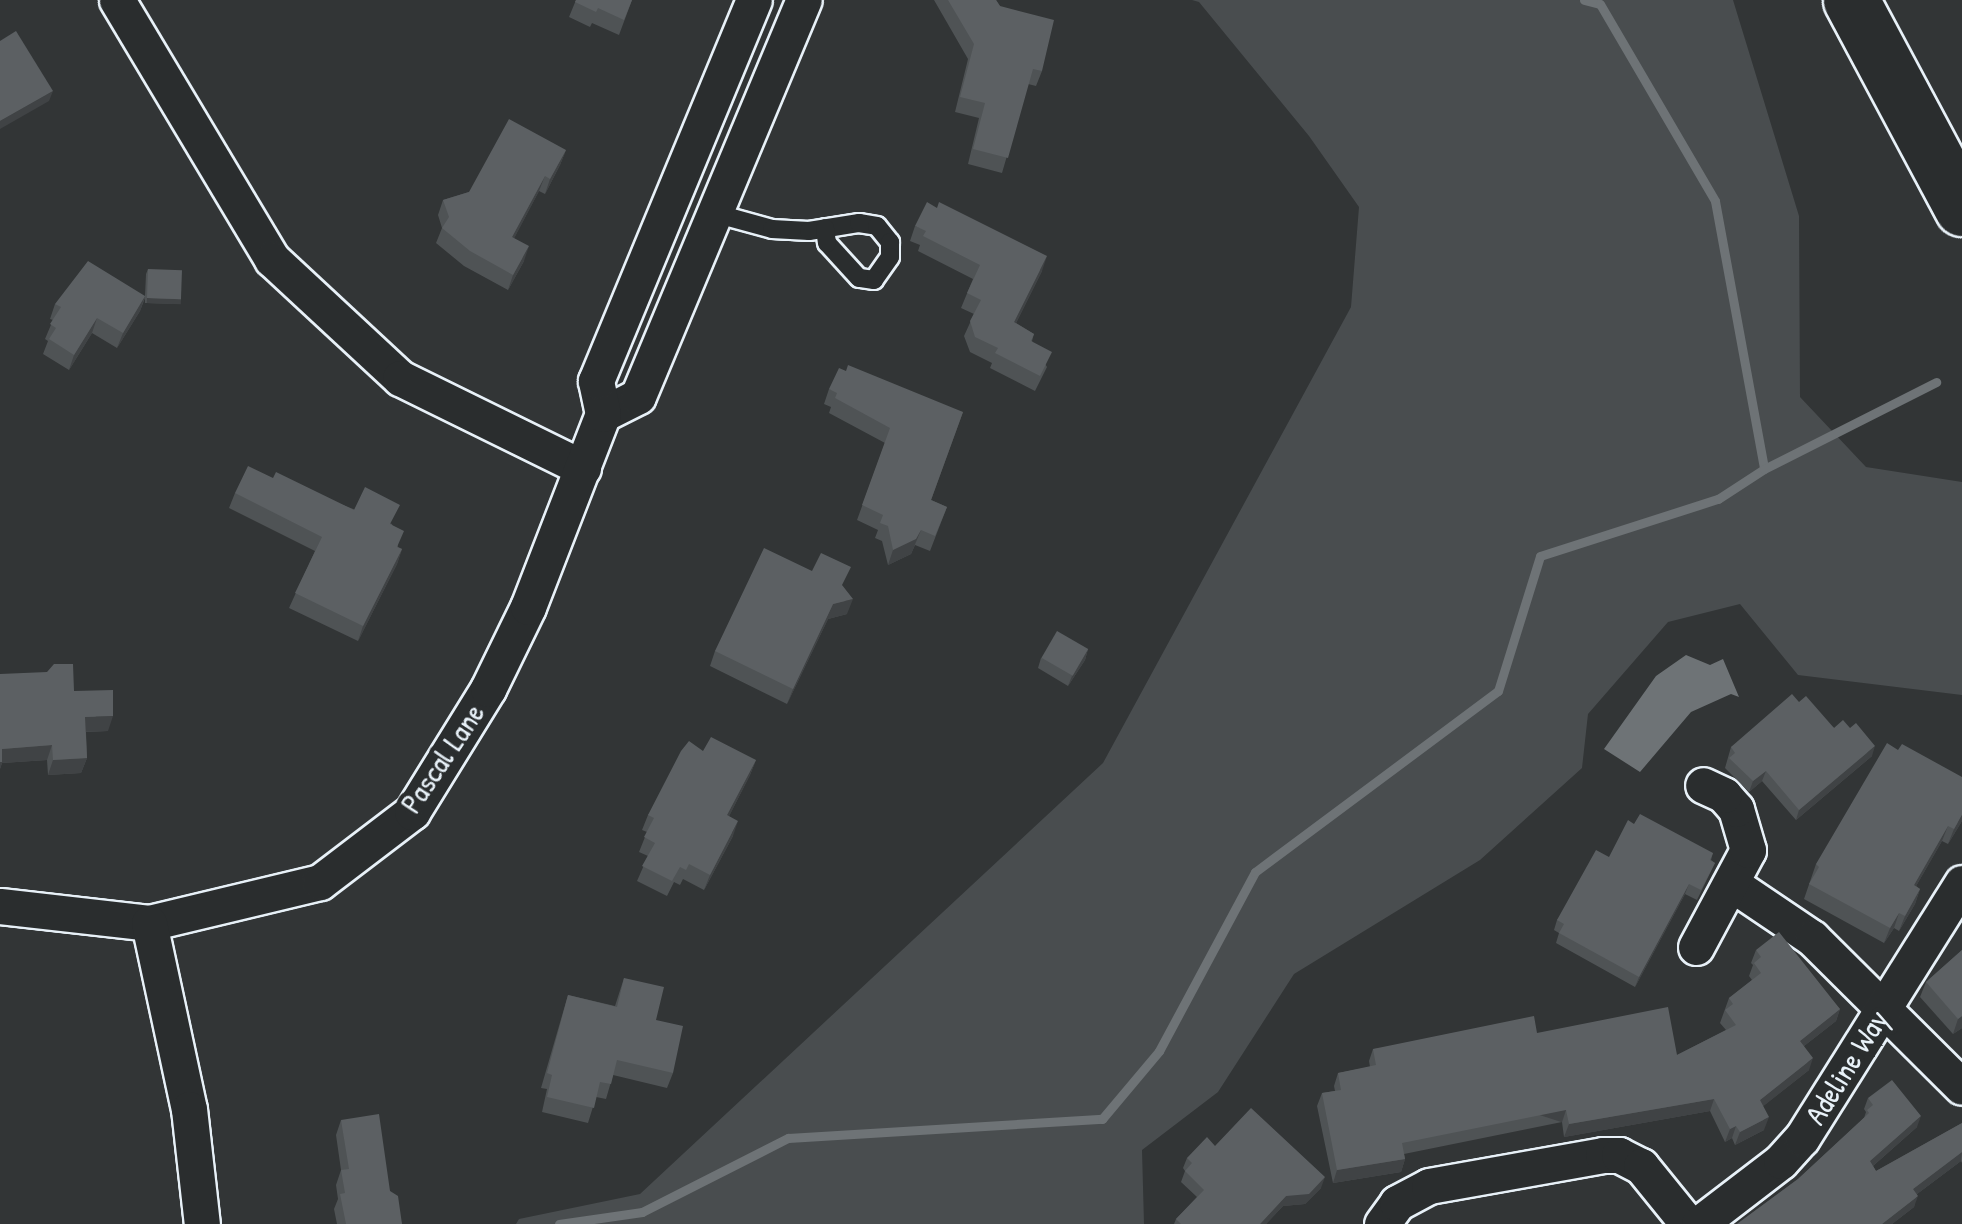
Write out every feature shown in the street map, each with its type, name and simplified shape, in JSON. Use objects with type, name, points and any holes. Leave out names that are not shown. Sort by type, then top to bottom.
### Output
[{"type":"highway","points":[[1851,0],[1962,208]]},
{"type":"street","points":[[117,0],[272,259],[400,378],[583,468]]},
{"type":"street","name":"Pascal Lane","points":[[0,906],[149,922],[320,882],[412,812],[488,688],[528,607],[603,414],[596,381],[754,0]]},
{"type":"street","points":[[603,414],[638,396],[804,0]]},
{"type":"street","points":[[1696,946],[1746,859],[1748,838],[1730,800],[1703,786]]},
{"type":"street","name":"Adeline Way","points":[[1699,1224],[1794,1147],[1962,882]]},
{"type":"street","points":[[1732,884],[1801,928],[1962,1087]]},
{"type":"street","points":[[149,922],[189,1108],[202,1224]]},
{"type":"street","points":[[1382,1224],[1396,1203],[1429,1186],[1603,1155],[1619,1155],[1641,1166],[1688,1224]]},
{"type":"lane","points":[[714,213],[772,229],[824,228]]},
{"type":"shaded area","points":[[1192,0],[1733,0],[1799,216],[1800,397],[1866,467],[1962,482],[1962,695],[1798,675],[1740,604],[1668,622],[1588,714],[1582,768],[1480,860],[1294,974],[1218,1092],[1142,1150],[1144,1224],[516,1224],[519,1219],[640,1194],[1103,763],[1351,307],[1359,207],[1309,136],[1199,2]]},
{"type":"shaded area","points":[[1686,655],[1710,665],[1723,659],[1739,697],[1731,694],[1691,712],[1640,772],[1604,749],[1656,676]]},
{"type":"building","points":[[576,0],[632,0],[624,20],[598,8],[596,12]]},
{"type":"building","points":[[948,0],[996,0],[1000,6],[1054,20],[1042,71],[1033,69],[1008,158],[973,149],[985,103],[960,97],[974,44]]},
{"type":"building","points":[[16,31],[53,91],[0,121],[0,41]]},
{"type":"building","points":[[509,119],[566,150],[550,179],[545,176],[512,237],[529,246],[513,275],[470,251],[442,228],[449,217],[443,200],[469,192]]},
{"type":"building","points":[[927,202],[937,208],[939,202],[1047,256],[1014,322],[1034,334],[1031,341],[1052,352],[1040,376],[995,353],[998,348],[975,337],[970,321],[981,300],[967,293],[980,265],[923,236],[926,231],[915,226]]},
{"type":"building","points":[[88,261],[145,296],[123,333],[97,318],[74,355],[49,339],[56,328],[50,324],[61,307],[55,304]]},
{"type":"building","points":[[148,269],[182,270],[181,299],[147,298]]},
{"type":"building","points":[[848,365],[963,412],[931,500],[947,507],[935,536],[921,530],[916,539],[893,550],[888,526],[880,523],[883,515],[862,505],[890,428],[835,398],[837,393],[829,389],[839,368],[846,371]]},
{"type":"building","points":[[248,466],[273,478],[276,472],[354,510],[365,487],[400,505],[390,524],[404,531],[397,547],[402,549],[363,626],[295,593],[322,537],[235,493]]},
{"type":"building","points":[[764,548],[812,571],[821,553],[851,567],[842,585],[853,599],[833,604],[793,689],[715,651]]},
{"type":"building","points":[[1057,631],[1088,649],[1073,676],[1042,658]]},
{"type":"building","points":[[54,664],[73,664],[74,691],[113,690],[113,716],[85,717],[87,758],[53,760],[52,745],[2,749],[0,762],[0,674],[47,672]]},
{"type":"building","points":[[1792,694],[1799,702],[1806,696],[1834,728],[1843,720],[1850,728],[1856,723],[1875,746],[1799,810],[1766,771],[1753,781],[1729,758],[1735,753],[1731,747]]},
{"type":"building","points":[[711,737],[756,760],[727,815],[738,821],[710,875],[689,864],[686,870],[680,867],[672,881],[642,866],[655,843],[644,837],[654,818],[648,815],[689,741],[703,751]]},
{"type":"building","points":[[1887,743],[1898,750],[1902,744],[1962,777],[1962,815],[1954,829],[1948,826],[1914,885],[1920,889],[1905,916],[1899,913],[1890,928],[1809,884],[1819,867],[1816,864]]},
{"type":"building","points":[[1640,814],[1713,853],[1710,860],[1715,863],[1701,890],[1689,884],[1639,977],[1559,933],[1564,924],[1557,920],[1596,850],[1609,857],[1628,820],[1634,824]]},
{"type":"building","points":[[1779,932],[1840,1009],[1800,1041],[1813,1058],[1760,1100],[1769,1117],[1740,1132],[1736,1126],[1730,1129],[1714,1099],[1569,1124],[1566,1110],[1402,1143],[1405,1159],[1337,1170],[1322,1093],[1341,1090],[1338,1073],[1376,1065],[1373,1049],[1534,1016],[1537,1033],[1668,1007],[1677,1055],[1736,1025],[1725,1010],[1733,1004],[1729,998],[1761,973],[1754,963],[1761,957],[1756,950]]},
{"type":"building","points":[[1962,950],[1962,1016],[1958,1019],[1926,982]]},
{"type":"building","points":[[624,978],[664,987],[656,1020],[683,1026],[673,1073],[617,1060],[611,1084],[600,1082],[594,1108],[547,1097],[552,1075],[547,1073],[568,995],[617,1007]]},
{"type":"building","points":[[1892,1080],[1921,1116],[1870,1161],[1876,1171],[1962,1123],[1962,1152],[1913,1189],[1918,1196],[1882,1224],[1737,1224],[1798,1179],[1869,1113],[1867,1110],[1873,1105],[1868,1098]]},
{"type":"building","points":[[1251,1108],[1325,1177],[1309,1194],[1286,1196],[1260,1224],[1181,1224],[1176,1219],[1204,1190],[1185,1171],[1192,1163],[1187,1158],[1207,1137],[1215,1146]]},
{"type":"building","points":[[379,1114],[390,1191],[398,1196],[402,1224],[346,1224],[340,1194],[345,1193],[341,1170],[349,1169],[341,1120]]},
{"type":"waterway","points":[[1584,0],[1600,4],[1715,201],[1764,469]]},
{"type":"waterway","points":[[559,1224],[642,1212],[788,1138],[1102,1119],[1159,1051],[1255,872],[1498,691],[1540,556],[1718,499],[1764,469],[1936,382]]}]
